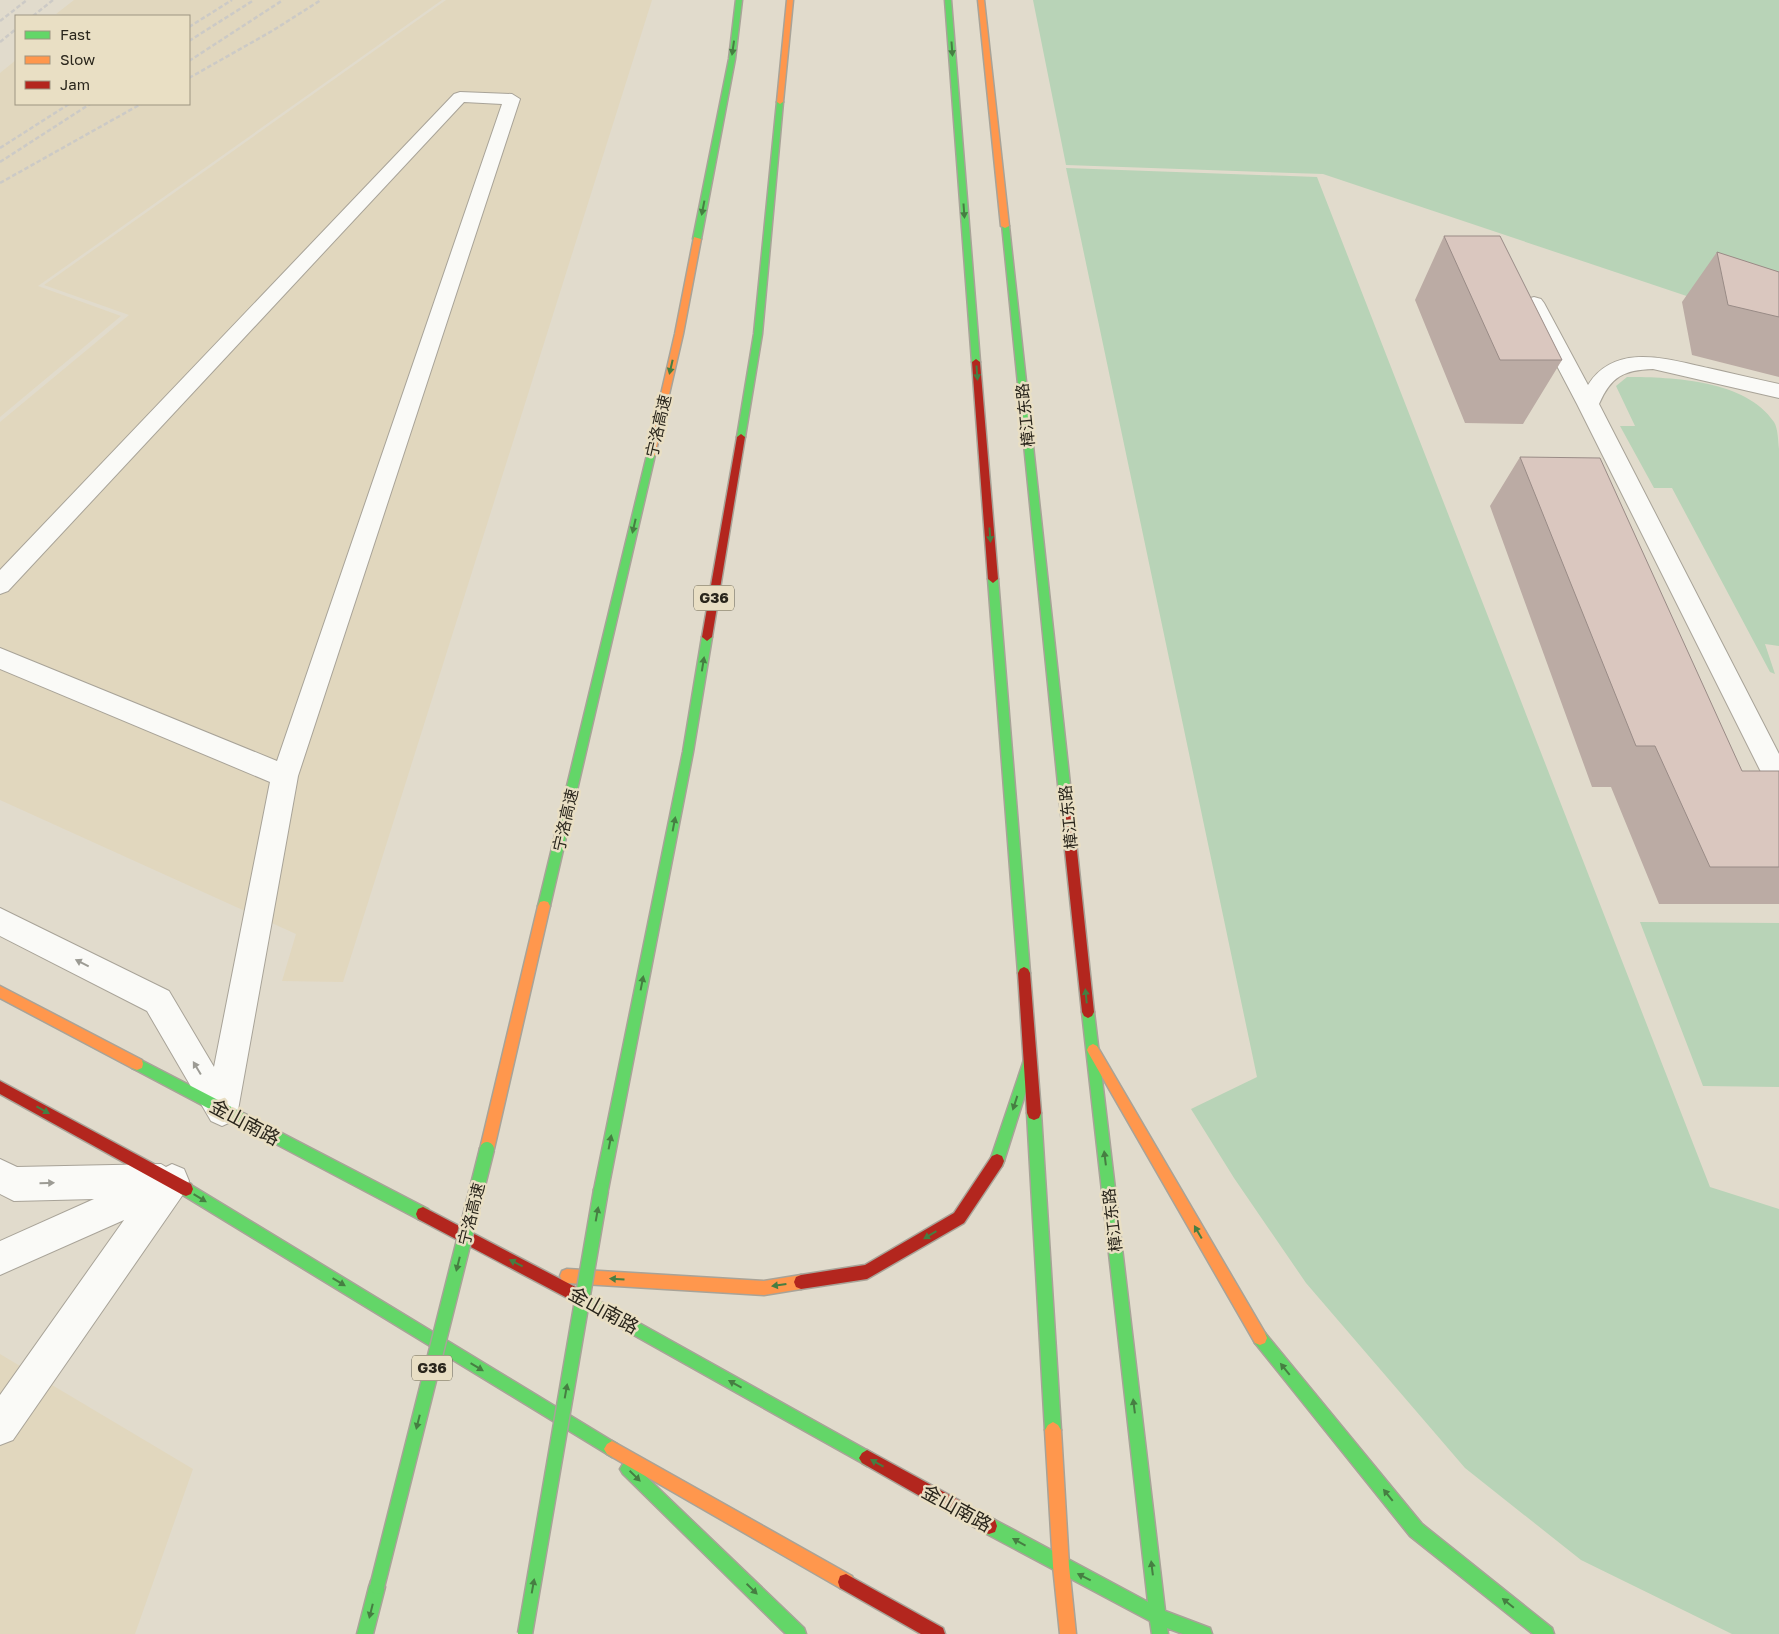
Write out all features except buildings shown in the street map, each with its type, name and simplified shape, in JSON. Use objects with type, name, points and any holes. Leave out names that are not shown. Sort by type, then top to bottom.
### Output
[{"type":"main road","name":"宁洛高速","points":[[364,1634],[487,1149],[679,334],[732,59],[740,0]]},
{"type":"main road","name":"G36","points":[[525,1634],[601,1190],[688,752],[758,334],[790,0]]},
{"type":"main road","points":[[948,0],[1031,1057],[1061,1566],[1068,1634]]},
{"type":"main road","name":"樟江东路","points":[[981,0],[1092,1048],[1160,1634]]},
{"type":"main road","name":"金山南路","points":[[0,992],[540,1275],[1061,1566],[1158,1616],[1204,1634]]},
{"type":"main road","points":[[1092,1048],[1253,1329],[1416,1530],[1546,1634]]},
{"type":"main road","points":[[540,1275],[764,1288],[867,1272],[959,1218],[996,1164],[1031,1057]]},
{"type":"main road","points":[[0,1086],[172,1181],[600,1442],[938,1634]]},
{"type":"main road","points":[[600,1442],[798,1634]]},
{"type":"street","points":[[0,586],[460,97],[512,99],[285,776],[222,1110]]},
{"type":"street","points":[[1534,303],[1588,404],[1779,780]]},
{"type":"street","points":[[1588,404],[1597,384],[1612,371],[1632,362],[1653,362],[1779,391]]},
{"type":"street","points":[[0,658],[285,776]]},
{"type":"street","points":[[0,921],[158,1001],[222,1110]]},
{"type":"street","points":[[0,1176],[14,1184],[172,1181]]},
{"type":"street","points":[[0,1258],[172,1181]]},
{"type":"street","points":[[0,1426],[172,1181]]},
{"type":"shaded area","points":[[74,0],[442,0],[38,286],[121,316],[0,417],[0,73],[15,61],[15,105],[190,105],[190,15],[56,14]]},
{"type":"shaded area","points":[[446,0],[652,0],[343,982],[282,981],[296,934],[0,800],[0,422],[129,315],[44,285]]},
{"type":"shaded area","points":[[0,1354],[193,1469],[135,1634],[0,1634]]},
{"type":"green space","points":[[1033,0],[1779,0],[1779,327],[1323,174],[1066,165]]},
{"type":"green space","points":[[1066,168],[1317,177],[1710,1187],[1779,1209],[1779,1634],[1732,1634],[1581,1560],[1465,1468],[1306,1283],[1234,1178],[1191,1109],[1257,1077]]},
{"type":"green space","points":[[1627,377],[1686,380],[1727,389],[1746,397],[1762,408],[1774,422],[1779,449],[1779,646],[1765,644],[1775,674],[1770,672],[1672,488],[1654,488],[1620,426],[1635,426],[1616,386]]},
{"type":"green space","points":[[1640,922],[1779,923],[1779,1087],[1703,1086]]},
{"type":"railway","points":[[0,21],[27,0]]},
{"type":"railway","points":[[34,15],[53,0]]},
{"type":"railway","points":[[190,26],[232,0]]},
{"type":"railway","points":[[190,40],[254,0]]},
{"type":"railway","points":[[190,60],[283,0]]},
{"type":"railway","points":[[190,77],[272,31],[321,0]]},
{"type":"railway","points":[[0,42],[15,30]]},
{"type":"railway","points":[[0,148],[67,105]]},
{"type":"railway","points":[[0,162],[88,105]]},
{"type":"railway","points":[[0,183],[139,105]]},
{"type":"traffic: fast","points":[[697,239],[732,59],[739,0]]},
{"type":"traffic: fast","points":[[948,0],[976,362]]},
{"type":"traffic: fast","points":[[741,437],[758,334],[780,102]]},
{"type":"traffic: fast","points":[[1005,226],[1065,794]]},
{"type":"traffic: fast","points":[[544,906],[651,455]]},
{"type":"traffic: fast","points":[[993,579],[1024,973]]},
{"type":"traffic: fast","points":[[601,1190],[688,752],[707,637]]},
{"type":"traffic: fast","points":[[1088,1012],[1160,1634]]},
{"type":"traffic: fast","points":[[997,1161],[1029,1063]]},
{"type":"traffic: fast","points":[[137,1064],[423,1214]]},
{"type":"traffic: fast","points":[[1034,1113],[1053,1430]]},
{"type":"traffic: fast","points":[[377,1587],[487,1149]]},
{"type":"traffic: fast","points":[[186,1189],[612,1449]]},
{"type":"traffic: fast","points":[[525,1634],[601,1190]]},
{"type":"traffic: fast","points":[[578,1296],[867,1458]]},
{"type":"traffic: fast","points":[[1260,1338],[1416,1530],[1546,1634]]},
{"type":"traffic: fast","points":[[628,1469],[798,1634]]},
{"type":"traffic: fast","points":[[989,1526],[1158,1616],[1204,1634]]},
{"type":"traffic: fast","points":[[365,1634],[377,1587]]},
{"type":"traffic: slow","points":[[780,102],[790,0]]},
{"type":"traffic: slow","points":[[981,0],[1005,226]]},
{"type":"traffic: slow","points":[[651,455],[679,334],[697,239]]},
{"type":"traffic: slow","points":[[487,1149],[544,906]]},
{"type":"traffic: slow","points":[[0,992],[137,1064]]},
{"type":"traffic: slow","points":[[1093,1050],[1260,1338]]},
{"type":"traffic: slow","points":[[567,1276],[764,1288],[801,1282]]},
{"type":"traffic: slow","points":[[1053,1430],[1061,1566],[1068,1634]]},
{"type":"traffic: slow","points":[[612,1449],[846,1582]]},
{"type":"traffic: jam","points":[[976,362],[993,579]]},
{"type":"traffic: jam","points":[[707,637],[741,437]]},
{"type":"traffic: jam","points":[[1065,794],[1088,1012]]},
{"type":"traffic: jam","points":[[1024,973],[1034,1113]]},
{"type":"traffic: jam","points":[[0,1087],[186,1189]]},
{"type":"traffic: jam","points":[[801,1282],[867,1272],[959,1218],[997,1161]]},
{"type":"traffic: jam","points":[[423,1214],[578,1296]]},
{"type":"traffic: jam","points":[[867,1458],[989,1526]]},
{"type":"traffic: jam","points":[[846,1582],[937,1634]]}]
